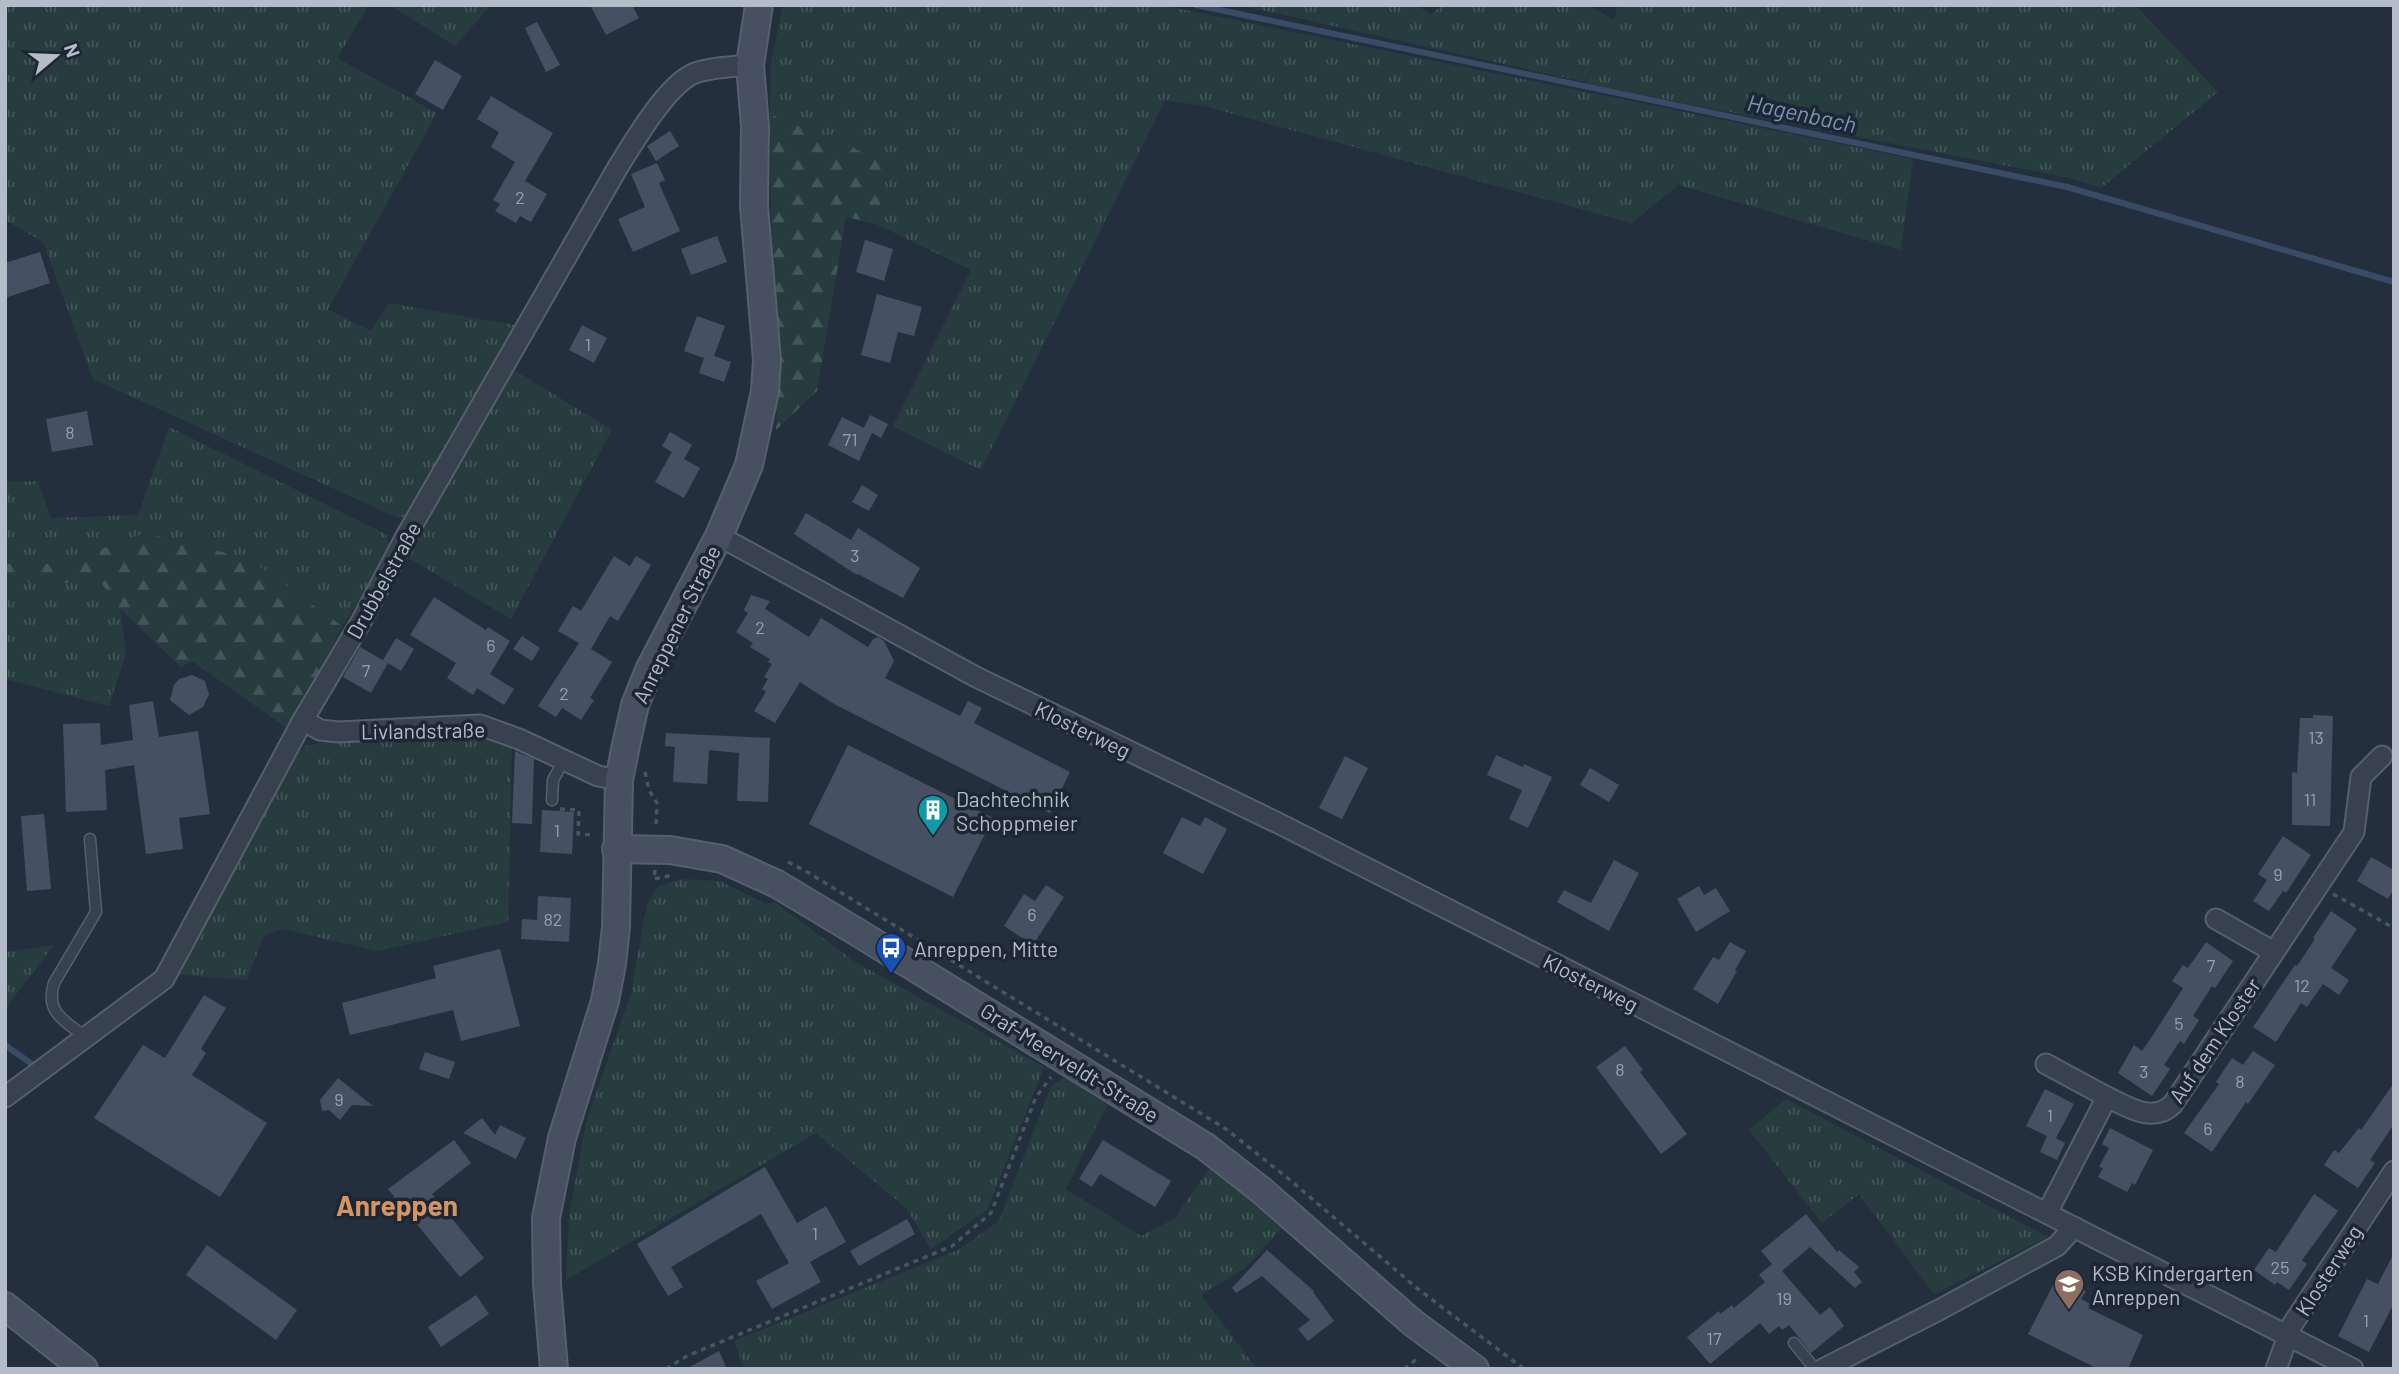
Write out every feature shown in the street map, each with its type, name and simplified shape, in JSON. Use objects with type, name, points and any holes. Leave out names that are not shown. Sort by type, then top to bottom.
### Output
[{"type":"main road","name":"Anreppener Straße","points":[[554,1369],[547,1284],[546,1218],[562,1138],[605,1001],[610,976],[616,927],[610,842],[619,780],[635,705],[641,687],[719,536],[749,466],[759,430],[766,380],[765,321],[754,206],[755,126],[750,65],[759,5]]},
{"type":"main road","name":"Graf-Meerveldt-Straße","points":[[610,842],[722,859],[777,884],[1068,1061],[1233,1166],[1413,1323],[1475,1369]]},
{"type":"main road","points":[[5,1306],[84,1369]]},
{"type":"street","name":"Drubbelstraße","points":[[5,1097],[164,979],[303,720],[618,167],[651,116],[679,83],[693,74],[750,65]]},
{"type":"street","name":"Klosterweg","points":[[719,536],[976,677],[1292,830],[2289,1336],[2292,1325],[2394,1171]]},
{"type":"street","name":"Livlandstraße","points":[[303,720],[320,730],[338,732],[480,725],[499,730],[598,776],[619,780]]},
{"type":"street","name":"Auf dem Kloster","points":[[2046,1064],[2142,1113],[2163,1112],[2168,1109],[2354,832],[2361,777],[2382,756]]},
{"type":"street","points":[[2216,919],[2274,952]]},
{"type":"street","points":[[2047,1213],[2107,1097]]},
{"type":"street","points":[[1823,1369],[2057,1245],[2074,1227]]},
{"type":"street","points":[[2276,1369],[2289,1336],[2353,1369]]},
{"type":"lane","points":[[552,800],[553,780],[564,760]]},
{"type":"lane","points":[[85,1037],[57,1015],[50,994],[96,912],[90,839]]},
{"type":"lane","points":[[1794,1343],[1815,1369]]},
{"type":"path","points":[[552,800],[551,809],[579,810],[578,834],[610,842]]},
{"type":"path","points":[[2319,886],[2394,928]]},
{"type":"path","points":[[666,1369],[687,1356],[952,1246],[991,1213],[1036,1097],[1068,1061]]},
{"type":"green space","points":[[5,5],[369,5],[337,58],[437,113],[328,309],[371,331],[389,303],[520,326],[407,517],[398,518],[93,379],[43,242],[5,220]]},
{"type":"green space","points":[[390,5],[491,5],[455,46]]},
{"type":"green space","points":[[783,5],[1161,5],[1913,159],[1901,250],[1678,185],[1632,223],[1204,106],[1165,100],[981,470],[893,426],[971,270],[876,224],[889,163],[770,114],[771,62]]},
{"type":"green space","points":[[1240,5],[1417,5],[1431,15],[1442,5],[1588,5],[1614,20],[1618,5],[2135,5],[2218,92],[2101,188],[2070,178],[1586,84],[1595,62],[1585,82]]},
{"type":"green space","points":[[770,114],[889,163],[876,224],[846,217],[817,391],[776,430],[779,372],[771,210]]},
{"type":"green space","points":[[514,370],[612,430],[511,619],[405,556]]},
{"type":"green space","points":[[169,427],[387,535],[389,556],[342,626],[247,558],[145,533],[59,564],[5,564],[5,482],[38,481],[51,518],[138,515]]},
{"type":"green space","points":[[145,533],[247,558],[342,626],[291,731],[192,661],[181,667],[120,609],[102,584],[5,581],[5,564],[59,564]]},
{"type":"green space","points":[[5,581],[102,584],[120,609],[126,653],[109,706],[5,679]]},
{"type":"green space","points":[[470,732],[512,744],[508,922],[377,951],[283,929],[264,935],[247,980],[171,974],[294,755],[306,746],[334,740]]},
{"type":"green space","points":[[680,879],[720,881],[766,904],[774,902],[857,963],[1044,1067],[987,1210],[931,1249],[906,1208],[816,1133],[566,1280],[569,1216],[586,1123],[631,993],[647,903],[659,886]]},
{"type":"green space","points":[[54,945],[5,1009],[5,952]]},
{"type":"green space","points":[[1065,1077],[1107,1105],[1066,1189],[1141,1236],[1174,1219],[1212,1165],[1252,1198],[1282,1228],[1245,1268],[1201,1295],[1257,1369],[744,1369],[734,1341],[958,1250],[999,1221],[1051,1086]]},
{"type":"green space","points":[[1786,1099],[2048,1237],[1934,1294],[1859,1194],[1822,1223],[1749,1130]]},
{"type":"building","points":[[590,5],[632,5],[639,18],[606,35]]},
{"type":"building","points":[[537,22],[560,65],[546,72],[525,28]]},
{"type":"building","points":[[435,60],[462,76],[443,110],[415,94]]},
{"type":"building","points":[[491,96],[553,133],[525,181],[547,194],[531,222],[520,216],[516,223],[495,211],[500,204],[493,200],[515,162],[491,147],[499,132],[477,119]]},
{"type":"building","points":[[670,131],[679,146],[656,161],[647,146]]},
{"type":"building","points":[[657,163],[665,180],[659,183],[680,231],[633,252],[618,219],[645,207],[631,174]]},
{"type":"building","points":[[717,236],[727,262],[691,275],[681,249]]},
{"type":"building","points":[[865,240],[893,249],[884,281],[856,272]]},
{"type":"building","points":[[40,252],[50,283],[5,298],[5,263]]},
{"type":"building","points":[[877,294],[922,307],[914,336],[898,332],[890,363],[861,355]]},
{"type":"building","points":[[697,316],[725,326],[714,356],[731,362],[724,382],[699,373],[704,358],[684,351]]},
{"type":"building","points":[[582,325],[607,338],[594,363],[569,350]]},
{"type":"building","points":[[87,411],[93,445],[52,452],[46,419]]},
{"type":"building","points":[[870,415],[888,424],[881,438],[872,433],[859,461],[828,445],[842,417],[864,428]]},
{"type":"building","points":[[670,432],[692,445],[684,459],[700,468],[684,498],[655,482],[672,452],[662,446]]},
{"type":"building","points":[[862,485],[878,495],[869,511],[852,502]]},
{"type":"building","points":[[806,513],[851,540],[858,528],[920,568],[903,598],[857,575],[794,534]]},
{"type":"building","points":[[614,556],[630,566],[636,556],[651,565],[618,621],[610,616],[591,649],[612,662],[590,698],[594,700],[581,720],[562,708],[556,717],[538,706],[579,643],[558,631],[573,606],[581,611]]},
{"type":"building","points":[[751,595],[770,601],[765,609],[809,637],[821,618],[868,647],[873,639],[878,637],[884,641],[894,661],[885,678],[960,716],[968,701],[982,708],[974,723],[1070,772],[1050,813],[834,704],[800,682],[775,723],[754,711],[766,692],[762,689],[768,679],[764,677],[772,664],[768,662],[770,659],[750,647],[753,643],[736,632],[748,613],[744,610]]},
{"type":"building","points":[[434,597],[486,630],[488,627],[510,641],[490,674],[514,689],[504,705],[477,688],[473,695],[447,678],[456,663],[410,635]]},
{"type":"building","points":[[522,636],[540,648],[532,661],[513,649]]},
{"type":"building","points":[[396,638],[414,649],[401,671],[383,660]]},
{"type":"building","points":[[360,647],[388,663],[371,693],[343,677]]},
{"type":"building","points":[[192,675],[205,681],[209,694],[203,707],[189,715],[170,700],[174,685],[179,679]]},
{"type":"building","points":[[153,701],[159,737],[198,731],[210,814],[179,818],[183,849],[146,854],[134,765],[105,770],[107,810],[66,812],[63,724],[100,723],[101,745],[133,740],[129,705]]},
{"type":"building","points":[[2313,715],[2333,716],[2330,826],[2292,825],[2292,772],[2297,773],[2300,718],[2313,718]]},
{"type":"building","points":[[666,733],[770,738],[768,802],[737,801],[739,753],[709,750],[707,784],[673,782],[675,747],[665,746]]},
{"type":"building","points":[[848,745],[993,818],[953,897],[809,824]]},
{"type":"building","points":[[515,751],[534,759],[532,824],[512,823]]},
{"type":"building","points":[[1496,755],[1552,777],[1528,828],[1509,819],[1522,790],[1487,775]]},
{"type":"building","points":[[1345,756],[1368,768],[1342,819],[1319,808]]},
{"type":"building","points":[[1590,768],[1619,785],[1609,802],[1580,785]]},
{"type":"building","points":[[542,810],[574,812],[572,854],[540,852]]},
{"type":"building","points":[[44,814],[51,889],[27,891],[21,816]]},
{"type":"building","points":[[1182,817],[1200,826],[1205,817],[1227,829],[1203,874],[1163,853]]},
{"type":"building","points":[[2283,836],[2311,855],[2286,893],[2283,891],[2269,911],[2253,901],[2267,880],[2258,874]]},
{"type":"building","points":[[2371,857],[2394,870],[2394,889],[2388,899],[2357,881]]},
{"type":"building","points":[[1614,860],[1639,873],[1609,931],[1557,902],[1564,890],[1591,903]]},
{"type":"building","points":[[1046,885],[1064,897],[1033,945],[1004,926],[1024,894],[1035,901]]},
{"type":"building","points":[[1699,886],[1704,895],[1716,888],[1730,911],[1696,932],[1677,899]]},
{"type":"building","points":[[538,896],[571,898],[569,942],[521,939],[522,919],[537,920]]},
{"type":"building","points":[[2331,911],[2357,929],[2331,968],[2349,980],[2339,995],[2323,984],[2307,1007],[2301,1003],[2276,1042],[2253,1027],[2295,965],[2297,966]]},
{"type":"building","points":[[1730,942],[1746,951],[1718,1004],[1693,989],[1713,957],[1719,960]]},
{"type":"building","points":[[2206,942],[2233,961],[2215,988],[2212,986],[2193,1016],[2199,1020],[2184,1044],[2180,1041],[2164,1065],[2170,1069],[2152,1096],[2118,1073],[2134,1045],[2142,1051],[2151,1038],[2183,988],[2172,981],[2183,965],[2188,968]]},
{"type":"building","points":[[500,949],[520,1026],[461,1041],[453,1010],[350,1035],[342,1003],[436,978],[433,966]]},
{"type":"building","points":[[204,995],[226,1008],[201,1049],[206,1053],[192,1075],[267,1123],[220,1197],[94,1118],[143,1045],[165,1058]]},
{"type":"building","points":[[1625,1046],[1643,1070],[1640,1072],[1687,1134],[1661,1154],[1596,1067]]},
{"type":"building","points":[[2253,1051],[2275,1065],[2212,1152],[2184,1133],[2219,1084],[2216,1082],[2232,1058],[2243,1065]]},
{"type":"building","points":[[425,1052],[455,1062],[449,1079],[419,1069]]},
{"type":"building","points":[[338,1078],[373,1106],[352,1105],[340,1120],[329,1110],[322,1111],[320,1100]]},
{"type":"building","points":[[2394,1083],[2394,1124],[2370,1160],[2375,1163],[2358,1188],[2324,1165],[2334,1150],[2339,1153],[2359,1128],[2361,1130]]},
{"type":"building","points":[[2045,1089],[2074,1104],[2056,1138],[2065,1143],[2057,1160],[2040,1152],[2047,1136],[2026,1126]]},
{"type":"building","points":[[482,1118],[495,1135],[500,1125],[526,1138],[516,1159],[463,1133]]},
{"type":"building","points":[[2110,1128],[2153,1150],[2135,1185],[2132,1183],[2127,1192],[2098,1177],[2103,1168],[2099,1167],[2109,1148],[2102,1144]]},
{"type":"building","points":[[454,1140],[471,1163],[432,1194],[484,1258],[460,1277],[388,1189]]},
{"type":"building","points":[[1103,1140],[1171,1181],[1155,1207],[1100,1174],[1092,1187],[1079,1179]]},
{"type":"building","points":[[765,1167],[797,1223],[826,1206],[846,1242],[810,1262],[821,1282],[772,1309],[756,1281],[789,1263],[761,1214],[671,1267],[683,1287],[668,1296],[637,1244]]},
{"type":"building","points":[[2314,1194],[2338,1211],[2302,1260],[2307,1264],[2289,1290],[2277,1282],[2275,1285],[2254,1270],[2269,1248],[2276,1252]]},
{"type":"building","points":[[1806,1214],[1837,1252],[1839,1250],[1859,1267],[1854,1272],[1862,1282],[1855,1288],[1810,1247],[1782,1271],[1820,1315],[1830,1307],[1844,1326],[1811,1353],[1789,1325],[1782,1330],[1779,1326],[1769,1334],[1760,1323],[1710,1364],[1687,1337],[1719,1311],[1720,1314],[1732,1305],[1734,1308],[1765,1282],[1759,1275],[1772,1264],[1761,1251]]},
{"type":"building","points":[[907,1219],[915,1234],[859,1266],[850,1251]]},
{"type":"building","points":[[207,1245],[297,1310],[276,1340],[186,1275]]},
{"type":"building","points":[[1267,1250],[1314,1291],[1334,1321],[1308,1341],[1298,1329],[1310,1320],[1262,1276],[1236,1293],[1232,1288]]},
{"type":"building","points":[[2394,1253],[2394,1303],[2369,1352],[2338,1336],[2367,1279],[2378,1284]]},
{"type":"building","points":[[2057,1277],[2086,1291],[2081,1299],[2091,1304],[2088,1308],[2143,1335],[2128,1369],[2098,1369],[2028,1334]]},
{"type":"building","points":[[476,1295],[489,1314],[441,1347],[428,1327]]},
{"type":"building","points":[[719,1351],[727,1369],[686,1369]]},
{"type":"waterway","name":"Hagenbach","points":[[1196,5],[2067,187],[2394,282]]},
{"type":"waterway","points":[[5,1045],[33,1065]]},
{"type":"place","name":"Dachtechnik Schoppmeier","points":[[933,837]]},
{"type":"place","name":"Anreppen, Mitte","points":[[891,975]]},
{"type":"place","name":"KSB Kindergarten Anreppen","points":[[2069,1311]]},
{"type":"district","name":"Anreppen","points":[[397,1205]]}]
